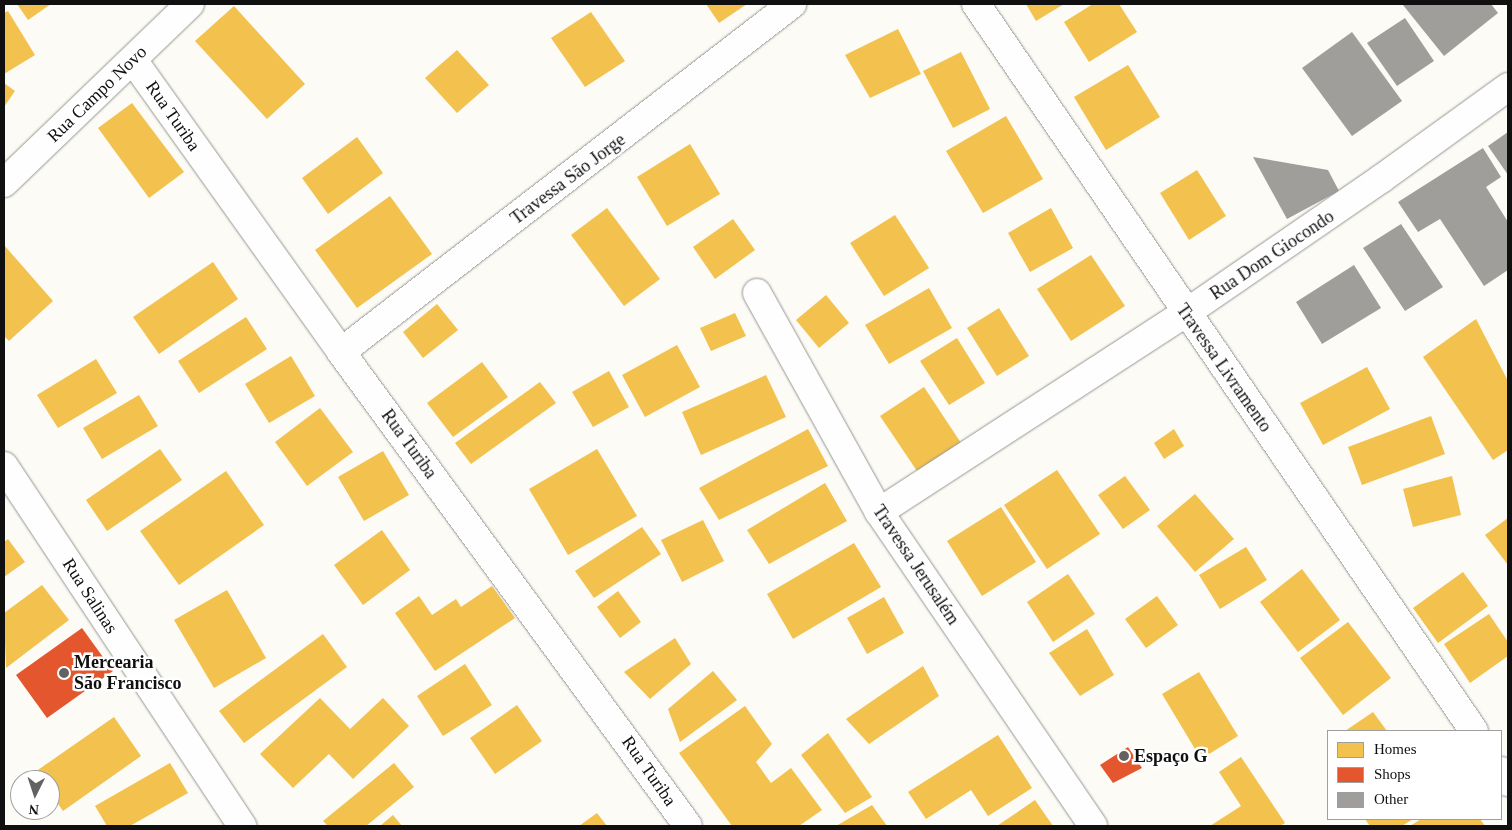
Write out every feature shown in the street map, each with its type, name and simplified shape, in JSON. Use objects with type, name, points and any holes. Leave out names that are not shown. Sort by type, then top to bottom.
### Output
[{"type":"street","name":"Rua Campo Novo","points":[[4,183],[190,4]]},
{"type":"street","name":"Travessa São Jorge","points":[[341,352],[792,4]]},
{"type":"street","name":"Travessa Livramento","points":[[976,4],[1186,314],[1473,730]]},
{"type":"street","name":"Rua Turiba","points":[[133,60],[341,352],[688,826]]},
{"type":"street","name":"Rua Dom Giocondo","points":[[879,512],[1186,314],[1381,179],[1508,87]]},
{"type":"street","name":"Travessa Jerusalém","points":[[757,293],[879,512],[1093,826]]},
{"type":"street","name":"Rua Salinas","points":[[4,466],[242,826]]},
{"type":"building: Homes","points":[[17,4],[51,4],[28,20]]},
{"type":"building: Homes","points":[[706,4],[747,4],[719,23]]},
{"type":"building: Homes","points":[[1026,4],[1064,4],[1036,21]]},
{"type":"building: Homes","points":[[1093,4],[1119,4],[1137,32],[1089,62],[1064,22]]},
{"type":"building: Homes","points":[[234,6],[305,84],[267,119],[195,41]]},
{"type":"building: Homes","points":[[8,11],[35,55],[4,74],[4,13]]},
{"type":"building: Homes","points":[[591,12],[625,61],[585,87],[551,38]]},
{"type":"building: Homes","points":[[898,29],[921,74],[870,98],[845,55]]},
{"type":"building: Homes","points":[[457,50],[489,85],[457,113],[425,78]]},
{"type":"building: Homes","points":[[961,52],[990,109],[953,128],[923,71]]},
{"type":"building: Homes","points":[[1128,65],[1160,117],[1106,150],[1074,97]]},
{"type":"building: Homes","points":[[4,83],[15,91],[4,107]]},
{"type":"building: Homes","points":[[132,103],[184,172],[149,198],[98,128]]},
{"type":"building: Homes","points":[[1006,116],[1043,179],[983,213],[946,151]]},
{"type":"building: Homes","points":[[357,137],[383,173],[328,214],[302,178]]},
{"type":"building: Homes","points":[[690,144],[720,194],[667,226],[637,177]]},
{"type":"building: Homes","points":[[1197,170],[1226,216],[1189,240],[1160,193]]},
{"type":"building: Homes","points":[[390,196],[432,254],[357,308],[315,250]]},
{"type":"building: Homes","points":[[607,208],[660,279],[624,306],[571,235]]},
{"type":"building: Homes","points":[[1051,208],[1073,248],[1030,272],[1008,233]]},
{"type":"building: Homes","points":[[895,215],[929,268],[884,296],[850,243]]},
{"type":"building: Homes","points":[[733,219],[755,250],[715,279],[693,247]]},
{"type":"building: Homes","points":[[4,245],[53,301],[9,341],[4,336]]},
{"type":"building: Homes","points":[[1091,255],[1125,306],[1071,341],[1037,289]]},
{"type":"building: Homes","points":[[213,262],[238,299],[159,354],[133,317]]},
{"type":"building: Homes","points":[[929,288],[952,328],[889,364],[865,325]]},
{"type":"building: Homes","points":[[826,295],[849,323],[819,348],[796,320]]},
{"type":"building: Homes","points":[[437,304],[458,330],[423,358],[403,332]]},
{"type":"building: Homes","points":[[999,308],[1029,356],[997,376],[967,328]]},
{"type":"building: Homes","points":[[735,313],[746,336],[711,351],[700,328]]},
{"type":"building: Homes","points":[[246,317],[267,349],[199,393],[178,361]]},
{"type":"building: Homes","points":[[1476,319],[1508,381],[1508,450],[1493,460],[1423,357]]},
{"type":"building: Homes","points":[[957,338],[985,383],[949,405],[920,361]]},
{"type":"building: Homes","points":[[677,345],[700,387],[645,417],[622,375]]},
{"type":"building: Homes","points":[[291,356],[315,396],[269,423],[245,384]]},
{"type":"building: Homes","points":[[96,359],[117,393],[58,428],[37,395]]},
{"type":"building: Homes","points":[[482,362],[508,397],[453,437],[427,403]]},
{"type":"building: Homes","points":[[1367,367],[1390,409],[1323,445],[1300,403]]},
{"type":"building: Homes","points":[[609,371],[629,407],[593,427],[572,392]]},
{"type":"building: Homes","points":[[766,375],[786,417],[701,455],[682,412]]},
{"type":"building: Homes","points":[[540,382],[556,403],[471,464],[455,443]]},
{"type":"building: Homes","points":[[924,387],[963,446],[919,474],[880,416]]},
{"type":"building: Homes","points":[[139,395],[158,426],[102,459],[83,428]]},
{"type":"building: Homes","points":[[320,408],[353,452],[307,486],[275,442]]},
{"type":"building: Homes","points":[[1431,416],[1445,454],[1362,485],[1348,447]]},
{"type":"building: Homes","points":[[808,429],[828,466],[719,520],[699,488]]},
{"type":"building: Homes","points":[[1174,429],[1184,446],[1164,459],[1154,443]]},
{"type":"building: Homes","points":[[160,449],[182,480],[107,531],[86,500]]},
{"type":"building: Homes","points":[[597,449],[637,516],[568,555],[529,489]]},
{"type":"building: Homes","points":[[383,451],[409,495],[364,521],[338,477]]},
{"type":"building: Homes","points":[[1057,470],[1100,534],[1047,569],[1004,505]]},
{"type":"building: Homes","points":[[226,471],[264,525],[179,585],[140,531]]},
{"type":"building: Homes","points":[[1125,476],[1150,510],[1123,529],[1098,495]]},
{"type":"building: Homes","points":[[1452,476],[1461,515],[1413,527],[1403,489]]},
{"type":"building: Homes","points":[[825,483],[847,521],[769,564],[747,530]]},
{"type":"building: Homes","points":[[1195,494],[1234,539],[1195,572],[1157,526]]},
{"type":"building: Homes","points":[[1001,507],[1036,562],[982,596],[947,541]]},
{"type":"building: Homes","points":[[1508,518],[1508,565],[1485,535]]},
{"type":"building: Homes","points":[[703,520],[724,561],[682,582],[661,540]]},
{"type":"building: Homes","points":[[642,527],[661,554],[594,598],[575,571]]},
{"type":"building: Homes","points":[[382,530],[410,570],[363,605],[334,565]]},
{"type":"building: Homes","points":[[8,539],[25,562],[4,577],[4,542]]},
{"type":"building: Homes","points":[[854,543],[881,587],[793,639],[767,594]]},
{"type":"building: Homes","points":[[1246,547],[1267,580],[1220,609],[1199,575]]},
{"type":"building: Homes","points":[[1302,569],[1340,620],[1298,652],[1260,602]]},
{"type":"building: Homes","points":[[1463,572],[1488,606],[1438,643],[1413,608]]},
{"type":"building: Homes","points":[[1068,574],[1095,614],[1053,642],[1027,602]]},
{"type":"building: Homes","points":[[42,585],[69,620],[6,668],[4,613]]},
{"type":"building: Homes","points":[[492,586],[515,618],[435,671],[395,613],[419,596],[432,615],[456,599],[461,607]]},
{"type":"building: Homes","points":[[227,590],[266,658],[214,688],[174,620]]},
{"type":"building: Homes","points":[[618,591],[641,622],[620,638],[597,607]]},
{"type":"building: Homes","points":[[1157,596],[1178,625],[1146,648],[1125,619]]},
{"type":"building: Homes","points":[[884,597],[904,633],[867,654],[847,618]]},
{"type":"building: Homes","points":[[1489,614],[1508,642],[1508,656],[1470,683],[1444,644]]},
{"type":"building: Homes","points":[[1348,622],[1391,678],[1343,715],[1300,658]]},
{"type":"building: Homes","points":[[1087,629],[1114,675],[1080,696],[1049,653]]},
{"type":"building: Homes","points":[[323,634],[347,667],[244,743],[219,711]]},
{"type":"building: Homes","points":[[675,638],[691,664],[650,699],[624,672]]},
{"type":"building: Homes","points":[[465,664],[492,705],[443,736],[417,696]]},
{"type":"building: Homes","points":[[923,666],[939,696],[869,744],[846,719]]},
{"type":"building: Homes","points":[[713,671],[737,700],[680,742],[668,709]]},
{"type":"building: Homes","points":[[1199,672],[1238,736],[1201,759],[1162,694]]},
{"type":"building: Homes","points":[[320,698],[350,729],[383,698],[409,726],[353,779],[329,754],[293,788],[260,754]]},
{"type":"building: Homes","points":[[517,705],[542,741],[495,774],[470,738]]},
{"type":"building: Homes","points":[[745,706],[772,744],[756,762],[771,783],[791,768],[822,810],[799,826],[732,826],[679,753]]},
{"type":"building: Homes","points":[[1373,712],[1386,730],[1346,730]]},
{"type":"building: Homes","points":[[114,717],[141,756],[63,811],[60,807],[60,770],[38,770]]},
{"type":"building: Homes","points":[[828,733],[872,797],[845,813],[801,755]]},
{"type":"building: Homes","points":[[998,735],[1032,788],[988,816],[971,790],[926,819],[908,792]]},
{"type":"building: Homes","points":[[1241,757],[1285,823],[1280,826],[1210,826],[1241,806],[1219,772]]},
{"type":"building: Homes","points":[[170,763],[188,793],[130,826],[107,826],[95,806]]},
{"type":"building: Homes","points":[[394,763],[414,787],[366,826],[328,826],[323,821]]},
{"type":"building: Homes","points":[[1035,800],[1053,826],[997,826]]},
{"type":"building: Homes","points":[[872,805],[887,826],[836,826]]},
{"type":"building: Homes","points":[[597,813],[607,826],[579,826]]},
{"type":"building: Homes","points":[[393,815],[402,826],[380,826]]},
{"type":"building: Homes","points":[[1366,820],[1411,820],[1402,826],[1370,826]]},
{"type":"building: Homes","points":[[1419,820],[1481,820],[1485,826],[1410,826]]},
{"type":"building: Shops","name":"Mercearia São Francisco","points":[[82,628],[113,671],[47,718],[16,675]]},
{"type":"building: Shops","name":"Espaço G","points":[[1128,747],[1142,768],[1113,783],[1100,765]]},
{"type":"building: Other","points":[[1491,4],[1498,13],[1444,56],[1403,5]]},
{"type":"building: Other","points":[[1405,18],[1434,61],[1397,86],[1367,43]]},
{"type":"building: Other","points":[[1352,32],[1402,101],[1352,136],[1302,68]]},
{"type":"building: Other","points":[[1508,132],[1508,175],[1488,146]]},
{"type":"building: Other","points":[[1483,148],[1501,177],[1486,187],[1508,222],[1508,270],[1484,286],[1440,219],[1418,232],[1398,202]]},
{"type":"building: Other","points":[[1253,157],[1328,170],[1339,191],[1287,219]]},
{"type":"building: Other","points":[[1401,224],[1443,287],[1405,311],[1363,248]]},
{"type":"building: Other","points":[[1354,265],[1381,308],[1322,344],[1296,302]]},
{"type":"place","name":"Mercearia São Francisco","points":[[64,673]]},
{"type":"place","name":"Espaço G","points":[[1124,756]]}]
